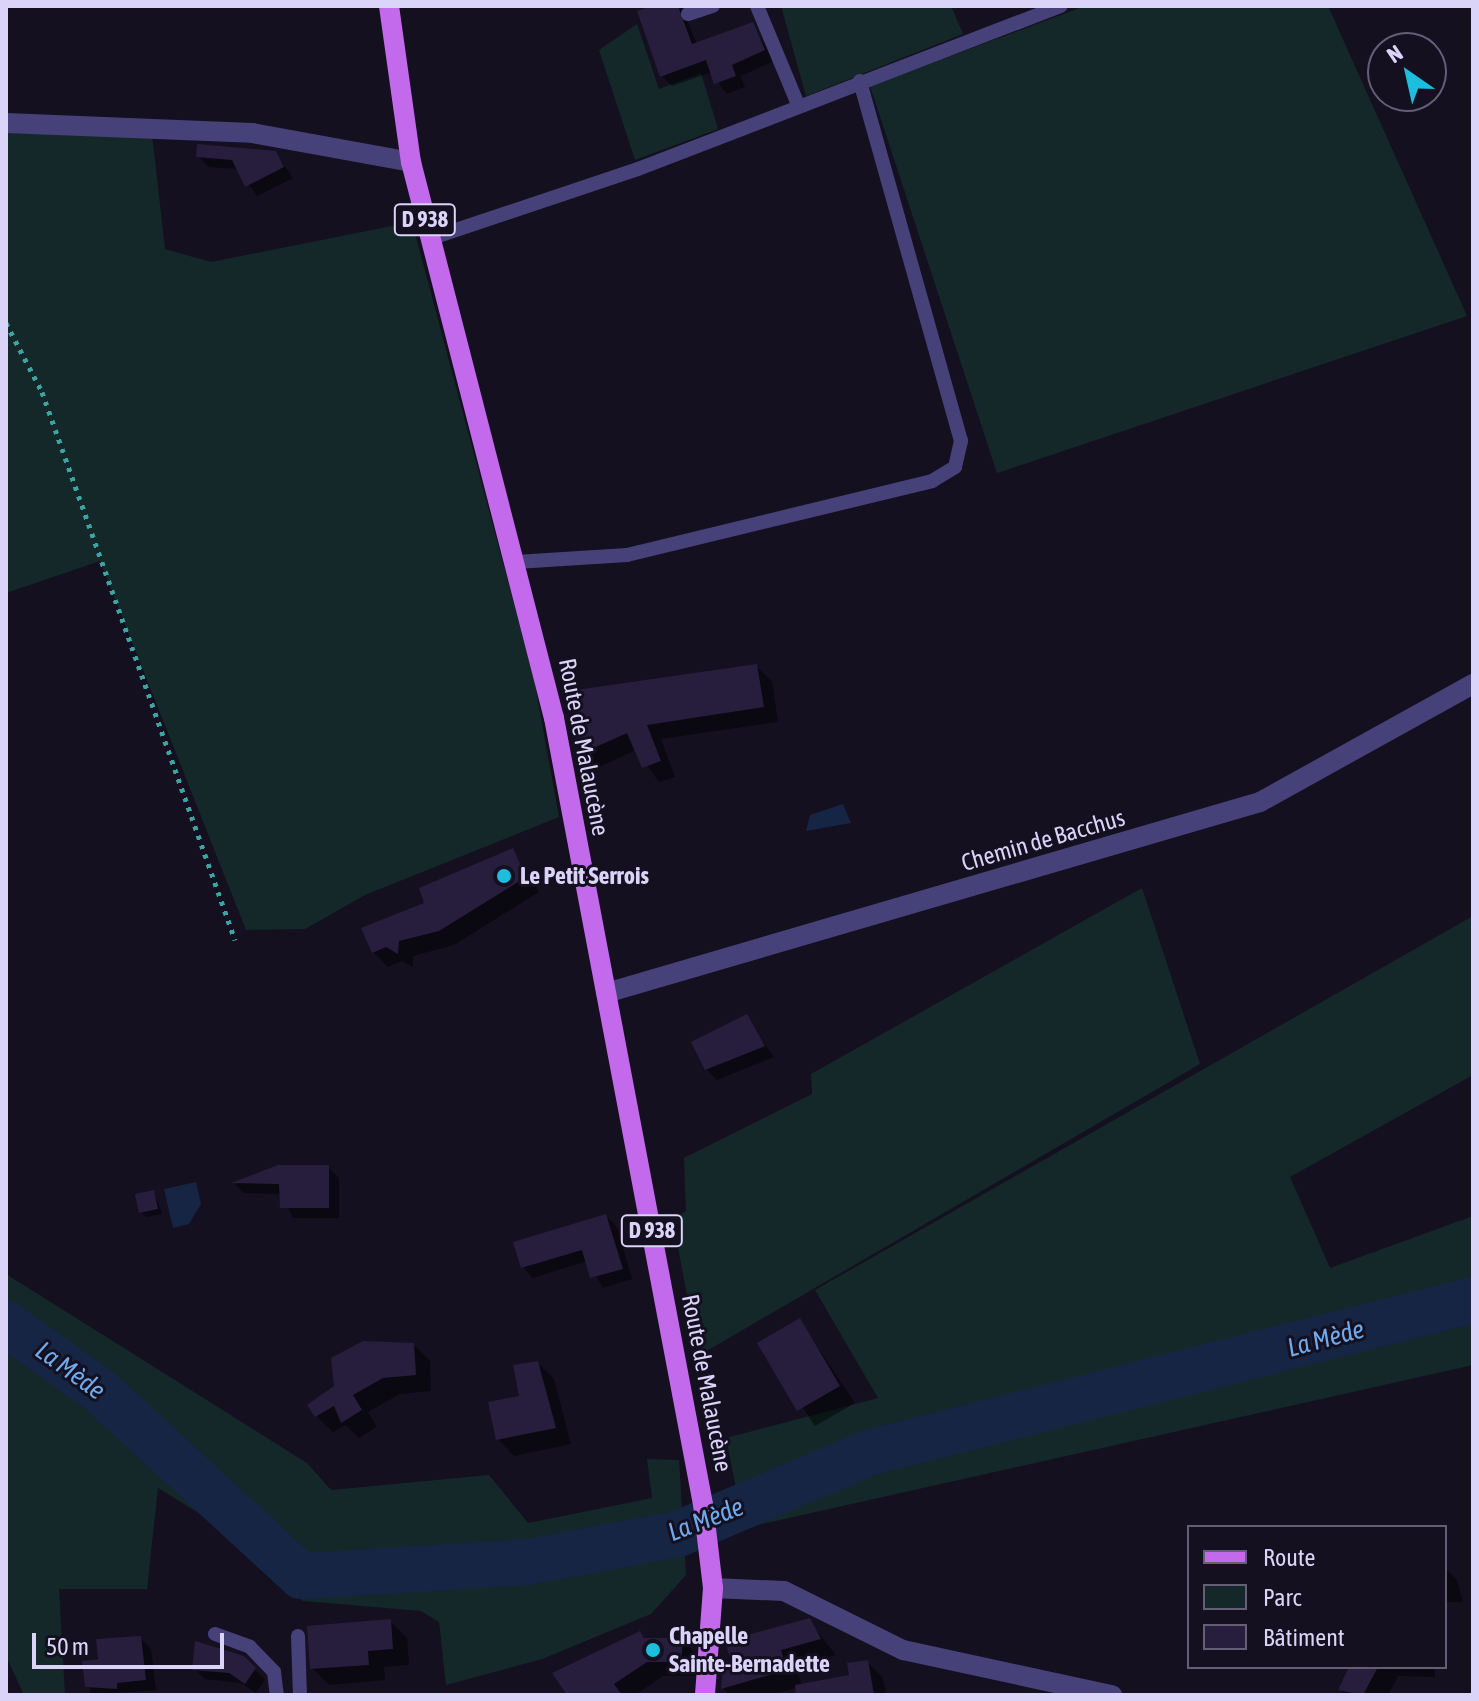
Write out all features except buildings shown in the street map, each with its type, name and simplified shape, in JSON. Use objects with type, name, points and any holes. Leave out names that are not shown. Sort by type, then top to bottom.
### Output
[{"type":"main road","name":"Route de Malaucène","points":[[389,6],[411,162],[516,562],[606,993],[712,1553],[713,1588]]},
{"type":"main road","name":"D 938","points":[[705,1695],[713,1588]]},
{"type":"street","points":[[8,118],[252,133],[411,162]]},
{"type":"street","name":"Chemin de Bacchus","points":[[606,993],[1260,802],[1473,684]]},
{"type":"street","points":[[713,1588],[784,1591],[903,1650],[1112,1695]]},
{"type":"lane","points":[[688,14],[713,6]]},
{"type":"lane","points":[[757,6],[799,107]]},
{"type":"lane","points":[[429,239],[799,107],[1061,6]]},
{"type":"lane","points":[[516,562],[627,555],[932,481],[955,467],[961,441],[860,81]]},
{"type":"lane","points":[[215,1634],[250,1647],[274,1672],[277,1695]]},
{"type":"lane","points":[[298,1636],[300,1695]]},
{"type":"path","points":[[6,323],[42,392],[235,940]]},
{"type":"green space","points":[[781,6],[951,6],[963,34],[806,96]]},
{"type":"green space","points":[[1085,6],[1328,6],[1367,93],[1367,112],[1376,112],[1467,316],[997,473],[870,86]]},
{"type":"green space","points":[[637,24],[659,89],[701,73],[718,129],[635,160],[599,50]]},
{"type":"green space","points":[[6,133],[152,134],[165,249],[211,262],[412,222],[534,679],[559,817],[365,895],[305,929],[246,930],[100,561],[6,593]]},
{"type":"green space","points":[[1142,888],[1200,1064],[698,1356],[673,1220],[686,1211],[684,1158],[812,1094],[811,1074]]},
{"type":"green space","points":[[1473,916],[1473,1075],[1290,1177],[1330,1268],[1473,1216],[1473,1365],[744,1528],[726,1438],[878,1398],[815,1290]]},
{"type":"green space","points":[[6,1274],[307,1463],[331,1490],[489,1475],[528,1523],[652,1498],[647,1459],[679,1460],[686,1575],[651,1614],[542,1659],[446,1685],[439,1622],[421,1611],[303,1601],[228,1531],[158,1488],[147,1589],[59,1589],[65,1695],[24,1695],[6,1656]]},
{"type":"water","points":[[843,804],[851,823],[806,831],[810,815]]},
{"type":"water","points":[[196,1182],[201,1204],[189,1224],[173,1228],[164,1189]]},
{"type":"waterway","name":"La Mède","points":[[6,1324],[100,1391],[301,1576],[527,1562],[678,1534],[871,1452],[1473,1300]]},
{"type":"place","name":"Le Petit Serrois","points":[[504,876]]},
{"type":"place","name":"Chapelle Sainte-Bernadette","points":[[653,1650]]}]
